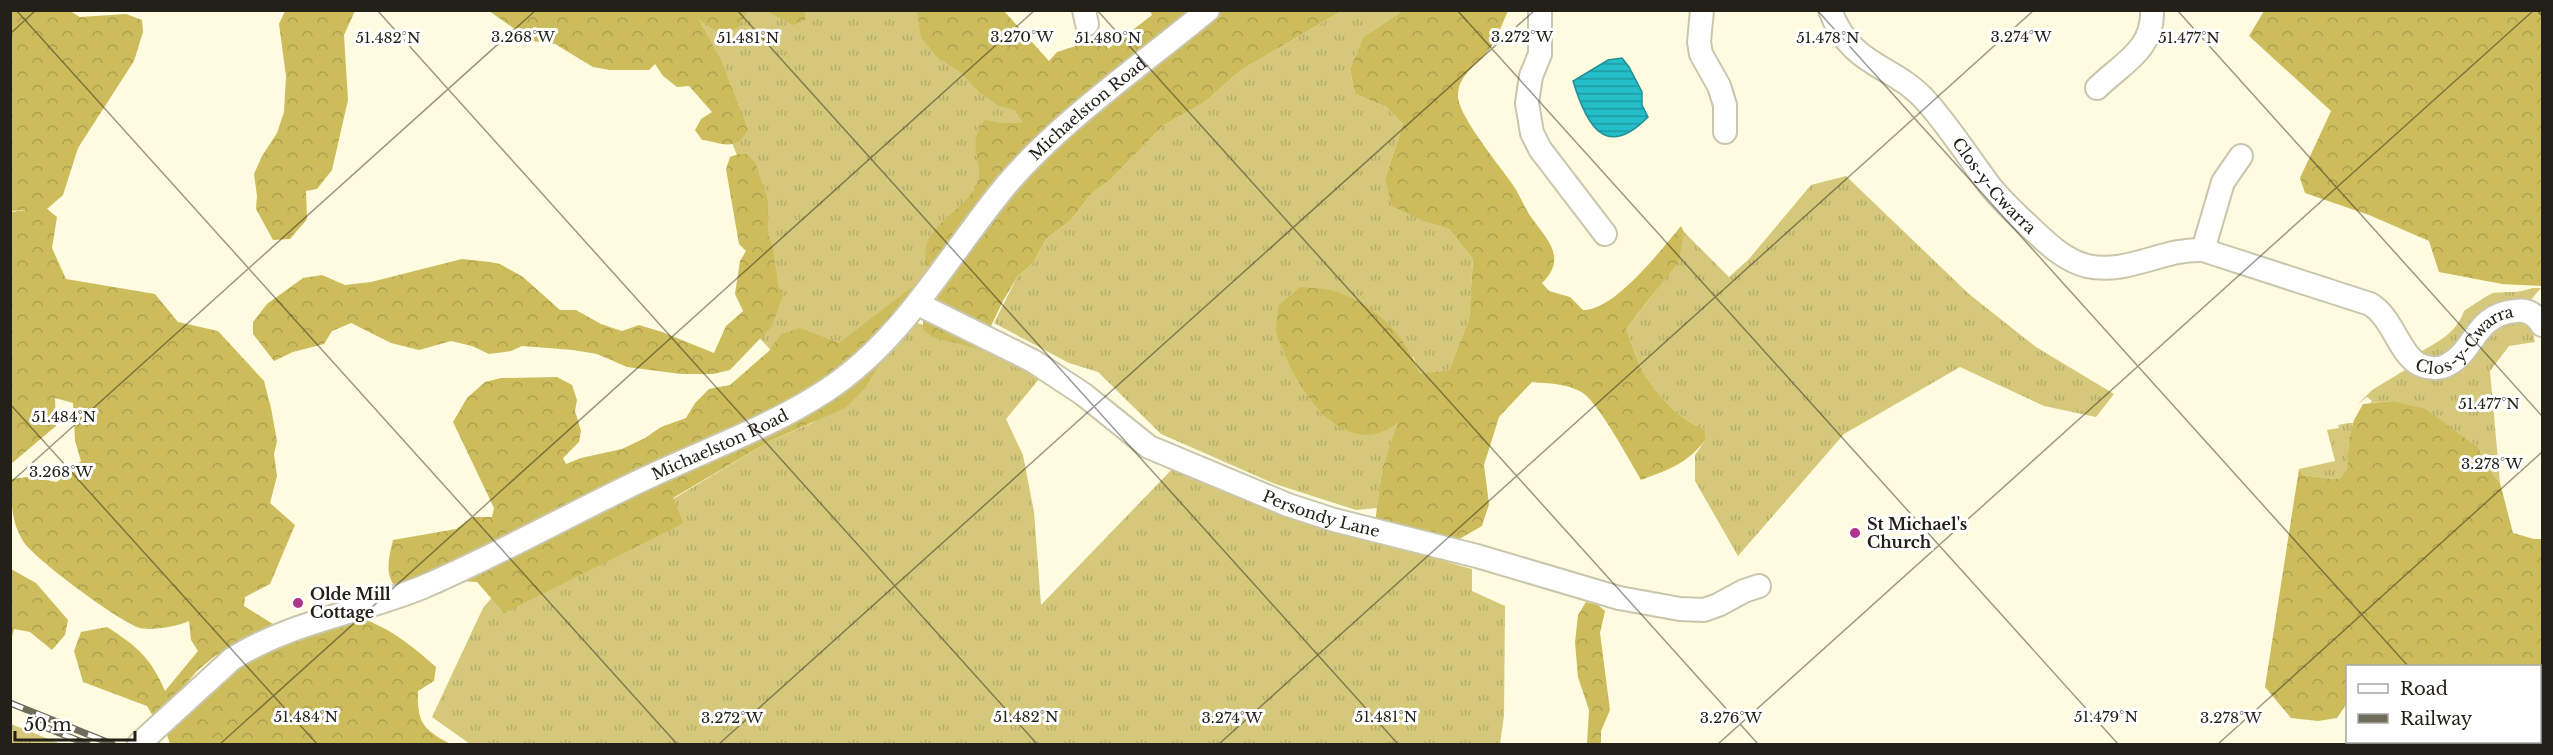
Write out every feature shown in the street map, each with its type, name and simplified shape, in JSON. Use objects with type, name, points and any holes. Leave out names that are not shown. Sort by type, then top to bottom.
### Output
[{"type":"street","name":"Michaelston Road","points":[[139,744],[232,659],[245,650],[302,626],[420,588],[825,391],[856,367],[918,304],[1008,183],[1038,151],[1208,10]]},
{"type":"street","points":[[1540,10],[1540,54],[1531,76],[1527,97],[1532,134],[1540,149],[1605,234]]},
{"type":"street","points":[[1702,10],[1699,35],[1701,54],[1719,86],[1725,105],[1725,132]]},
{"type":"street","name":"Clos-y-Cwarra","points":[[1830,10],[1842,34],[1854,50],[1919,94],[1991,187],[2059,253],[2087,266],[2112,268],[2134,265],[2183,250],[2203,250],[2370,304],[2383,313],[2407,353],[2417,364],[2434,369],[2449,365],[2480,329],[2503,313],[2523,310],[2538,318],[2542,325]]},
{"type":"street","points":[[2097,88],[2140,50],[2150,30],[2152,10]]},
{"type":"street","points":[[2203,250],[2215,178],[2241,156]]},
{"type":"street","name":"Persondy Lane","points":[[918,304],[1033,361],[1083,394],[1149,447],[1288,505],[1334,520],[1477,556],[1619,598],[1680,609],[1704,610],[1743,591],[1759,586]]},
{"type":"green space","points":[[805,10],[805,20],[793,25],[767,11],[747,12],[740,26],[722,35],[698,19],[721,60],[748,130],[734,144],[702,140],[695,130],[701,119],[712,112],[689,86],[677,87],[663,76],[655,64],[649,70],[610,70],[593,67],[555,44],[532,41],[489,11]]},
{"type":"green space","points":[[11,11],[70,11],[80,17],[126,14],[142,20],[143,32],[134,61],[78,148],[63,195],[47,209],[57,217],[52,248],[66,279],[155,294],[178,322],[218,331],[264,381],[277,441],[274,454],[277,476],[270,503],[295,525],[270,584],[245,597],[244,606],[273,624],[275,633],[215,656],[197,671],[155,720],[147,706],[83,682],[74,651],[81,632],[107,627],[127,640],[142,654],[165,691],[198,651],[191,640],[189,621],[151,629],[130,624],[97,603],[43,561],[23,541],[14,519],[11,479],[28,477],[57,482],[81,461],[75,441],[73,403],[55,398],[56,426],[11,464],[11,212],[26,210],[11,211]]},
{"type":"green space","points":[[285,11],[355,11],[344,35],[348,100],[332,170],[317,189],[306,191],[307,219],[290,239],[273,240],[256,209],[254,174],[262,156],[277,133],[284,112],[286,76],[279,24]]},
{"type":"green space","points":[[678,11],[999,11],[1066,103],[944,260],[846,360],[799,380],[752,330],[752,192]]},
{"type":"green space","points":[[917,11],[1004,11],[1049,61],[1057,52],[1104,37],[1108,49],[1152,15],[1150,11],[1342,11],[1241,70],[1205,102],[1164,125],[1110,180],[1091,194],[1070,221],[1046,239],[1033,263],[1017,277],[980,349],[932,337],[923,329],[923,314],[946,274],[928,268],[925,255],[927,244],[940,224],[974,190],[979,172],[976,139],[985,120],[1000,123],[1023,123],[1015,110],[999,106],[979,92],[960,72],[937,57],[921,37]]},
{"type":"green space","points":[[1342,11],[1402,11],[1363,37],[1350,69],[1355,94],[1386,107],[1403,124],[1385,179],[1425,222],[1449,229],[1473,259],[1469,319],[1449,370],[1420,375],[1413,356],[1399,421],[1382,469],[1377,508],[1356,510],[1275,484],[1161,434],[1098,372],[1069,363],[994,323],[1017,277],[1033,263],[1046,239],[1070,221],[1091,194],[1110,180],[1164,125],[1205,102],[1241,70]]},
{"type":"green space","points":[[1402,11],[1508,11],[1491,47],[1464,76],[1458,96],[1472,128],[1513,185],[1552,249],[1553,265],[1550,274],[1542,283],[1549,291],[1570,297],[1583,310],[1595,308],[1609,301],[1636,277],[1681,226],[1684,232],[1679,261],[1626,329],[1646,377],[1679,415],[1705,429],[1706,439],[1685,460],[1641,480],[1590,399],[1578,390],[1565,386],[1532,382],[1499,417],[1484,465],[1489,504],[1482,526],[1428,557],[1373,538],[1382,469],[1398,422],[1380,433],[1362,435],[1345,430],[1330,419],[1315,405],[1292,371],[1276,328],[1279,305],[1300,287],[1333,291],[1365,305],[1388,324],[1406,347],[1420,374],[1449,370],[1469,319],[1473,259],[1449,229],[1425,222],[1392,206],[1385,179],[1403,124],[1386,107],[1355,94],[1350,69],[1363,37]]},
{"type":"green space","points":[[2264,11],[2542,11],[2542,286],[2502,284],[2439,272],[2429,241],[2369,215],[2305,193],[2300,178],[2331,111],[2249,36]]},
{"type":"green space","points":[[746,154],[755,162],[768,201],[768,235],[773,247],[778,286],[783,295],[772,326],[730,370],[713,374],[681,374],[627,367],[597,354],[573,350],[522,346],[511,351],[489,354],[472,346],[451,341],[419,350],[391,343],[351,323],[332,331],[324,344],[293,352],[274,361],[253,334],[253,322],[267,304],[303,278],[322,275],[345,285],[371,282],[462,259],[500,264],[523,277],[560,310],[576,310],[601,324],[622,331],[639,325],[714,353],[726,326],[743,311],[735,294],[740,261],[746,251],[739,244],[726,169],[730,157]]},
{"type":"green space","points":[[1846,176],[1969,294],[2036,347],[2114,394],[2096,417],[2044,406],[1960,367],[1844,434],[1738,556],[1695,481],[1695,455],[1706,439],[1705,429],[1679,415],[1658,393],[1637,360],[1626,329],[1653,295],[1668,271],[1675,259],[1684,232],[1729,277],[1748,260],[1811,185]]},
{"type":"green space","points":[[911,288],[919,290],[889,350],[867,386],[845,408],[770,441],[673,498],[684,523],[504,613],[477,582],[460,581],[442,593],[411,600],[402,594],[392,581],[388,567],[393,540],[456,529],[473,517],[492,517],[494,508],[453,422],[467,398],[485,382],[501,378],[557,377],[572,385],[577,400],[575,411],[581,431],[579,442],[563,458],[566,464],[581,458],[622,449],[661,427],[686,418],[695,403],[709,389],[730,385],[769,351],[781,334],[800,328],[839,343]]},
{"type":"green space","points":[[2541,288],[2528,303],[2452,353],[2432,359],[2417,354],[2445,337],[2456,326],[2464,311],[2493,293],[2517,292]]},
{"type":"green space","points":[[2521,321],[2530,327],[2535,342],[2509,346],[2490,371],[2500,483],[2489,469],[2478,447],[2457,432],[2392,401],[2370,403],[2372,401],[2367,397],[2357,405],[2372,390],[2405,370],[2415,375],[2428,376],[2448,374],[2460,368],[2496,332],[2507,325]]},
{"type":"green space","points":[[917,323],[984,345],[1045,372],[1006,419],[1023,455],[1034,512],[1041,605],[1178,463],[1280,515],[1384,541],[1472,569],[1472,591],[1505,606],[1504,716],[1500,744],[470,744],[432,717],[483,608],[493,596],[684,523],[673,499],[770,441],[812,423],[867,386],[889,350]]},
{"type":"green space","points":[[2392,401],[2425,409],[2478,447],[2489,469],[2500,483],[2513,533],[2542,539],[2541,680],[2541,665],[2346,665],[2346,704],[2337,718],[2318,721],[2291,718],[2265,687],[2299,469],[2303,475],[2340,478],[2347,469],[2349,438],[2354,420],[2363,404]]},
{"type":"green space","points":[[2353,423],[2349,438],[2347,469],[2340,478],[2303,475],[2299,469],[2335,461],[2327,430]]},
{"type":"green space","points":[[11,569],[36,583],[68,620],[65,635],[52,650],[30,632],[14,629],[11,641]]},
{"type":"green space","points":[[1586,602],[1598,605],[1605,611],[1600,633],[1610,710],[1601,731],[1601,744],[1587,744],[1589,710],[1578,677],[1575,642],[1578,615]]},
{"type":"green space","points":[[358,617],[399,637],[436,667],[434,681],[418,691],[419,711],[428,729],[450,744],[170,744],[166,732],[202,675]]},
{"type":"green space","points":[[11,724],[61,744],[11,744]]},
{"type":"water","points":[[1622,58],[1642,92],[1642,105],[1648,117],[1633,130],[1620,136],[1609,136],[1599,132],[1591,123],[1573,81],[1608,60]]},
{"type":"railway","points":[[10,703],[112,744]]},
{"type":"railway","points":[[37,724],[87,744]]},
{"type":"place","name":"St Michael's Church","points":[[1855,533]]},
{"type":"place","name":"Olde Mill Cottage","points":[[298,603]]}]
